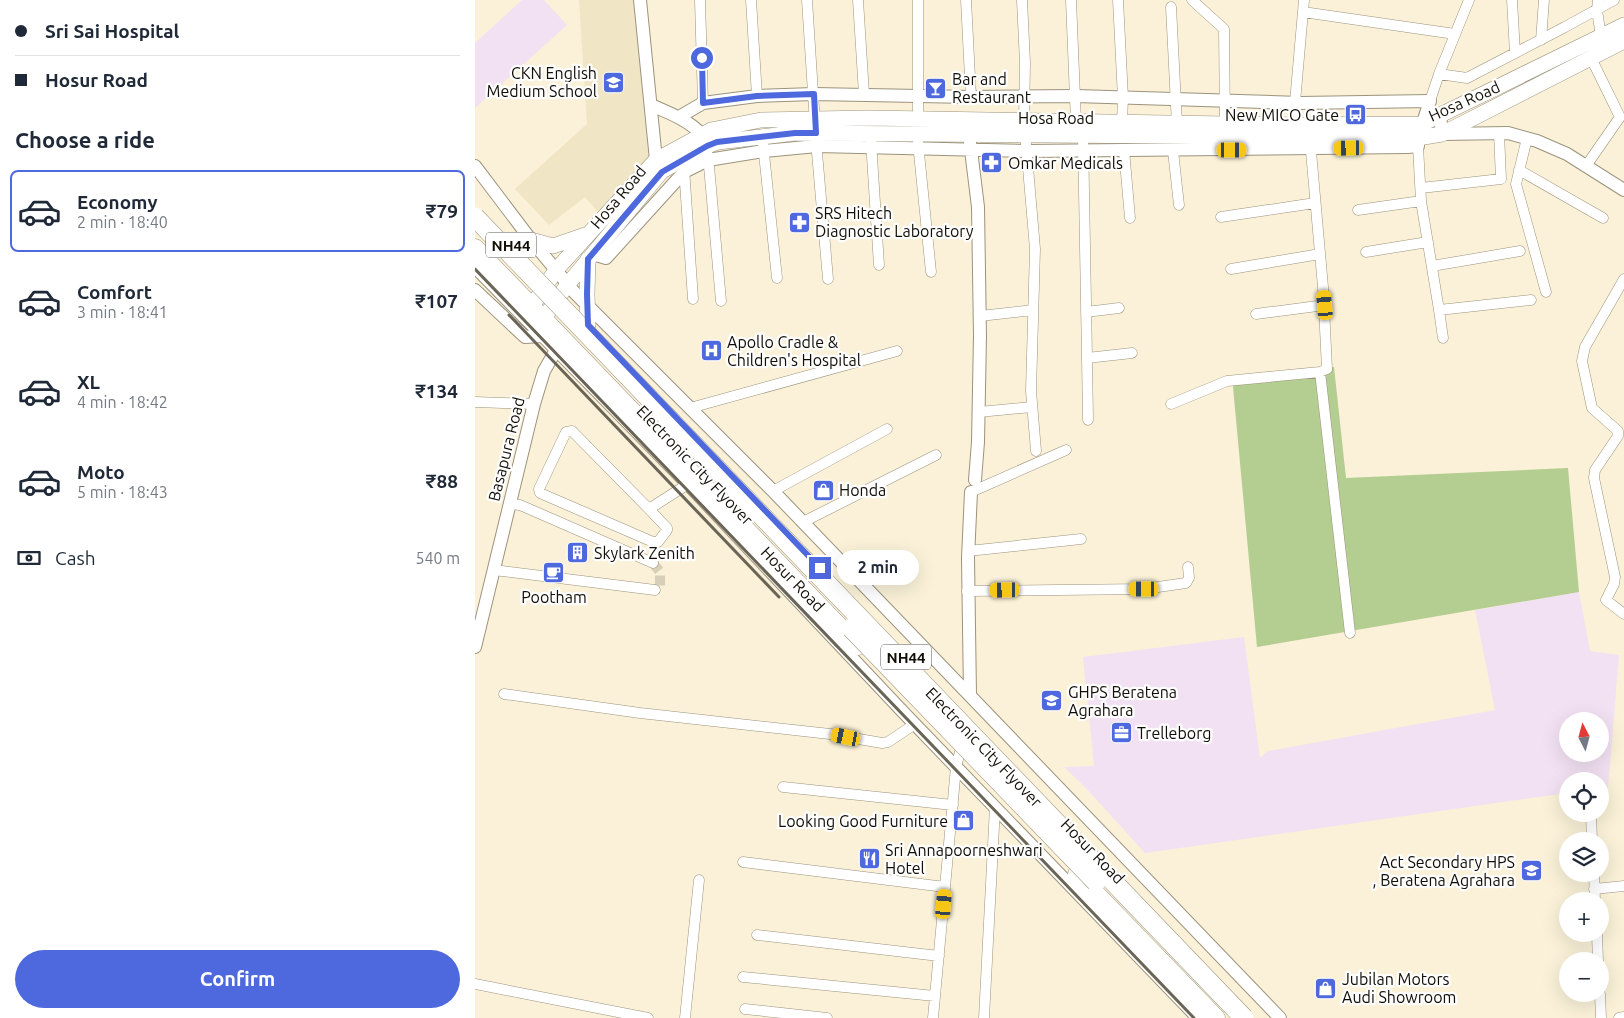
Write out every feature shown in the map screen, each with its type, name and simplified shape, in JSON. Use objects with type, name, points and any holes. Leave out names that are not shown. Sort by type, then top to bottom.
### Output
[{"type":"highway","name":"Hosur Road","points":[[475,208],[557,283],[588,325],[1255,1018]]},
{"type":"highway","name":"Electronic City Flyover","points":[[475,217],[1244,1018]]},
{"type":"highway","name":"Electronic City Flyover","points":[[475,235],[1227,1018]]},
{"type":"highway","name":"Hosur Road","points":[[475,248],[535,316],[958,760],[1216,1018]]},
{"type":"main road","name":"Hosa Road","points":[[1081,136],[1122,123],[1293,125],[1419,136],[1440,115],[1624,25]]},
{"type":"main road","name":"Hosa Road","points":[[535,316],[588,234],[656,160],[729,140],[763,144],[795,133],[816,133],[918,118],[1025,128],[1081,136],[1310,144],[1442,134],[1624,41]]},
{"type":"main road","name":"Hosa Road","points":[[557,283],[591,256],[662,172],[683,166],[706,147],[711,130],[761,120],[816,133],[871,141],[917,134],[969,134],[1025,128]]},
{"type":"main road","points":[[531,240],[553,246],[588,234]]},
{"type":"main road","points":[[588,325],[587,305],[591,256]]},
{"type":"street","points":[[640,0],[656,160]]},
{"type":"street","points":[[699,0],[703,103]]},
{"type":"street","points":[[751,0],[757,96]]},
{"type":"street","points":[[807,0],[828,278]]},
{"type":"street","points":[[858,0],[864,94]]},
{"type":"street","points":[[918,0],[918,118]]},
{"type":"street","points":[[966,0],[971,97]]},
{"type":"street","points":[[1023,0],[1025,128],[1035,249],[1031,390],[1036,451]]},
{"type":"street","points":[[1071,0],[1076,96],[1081,136],[1088,420]]},
{"type":"street","points":[[1118,0],[1123,98],[1122,123]]},
{"type":"street","points":[[1192,0],[1224,29],[1225,124]]},
{"type":"street","points":[[1293,125],[1304,0]]},
{"type":"street","points":[[1443,338],[1421,201],[1419,136],[1439,74],[1469,0]]},
{"type":"street","points":[[1512,0],[1515,53]]},
{"type":"street","points":[[1541,40],[1545,0]]},
{"type":"street","points":[[1439,74],[1467,78],[1541,40],[1598,5],[1614,0]]},
{"type":"street","points":[[1598,5],[1601,37]]},
{"type":"street","points":[[1171,7],[1177,124]]},
{"type":"street","points":[[1303,12],[1455,34]]},
{"type":"street","points":[[1586,166],[1620,117],[1591,58]]},
{"type":"street","points":[[679,117],[703,103],[757,96],[814,94],[971,97],[1076,96],[1295,103],[1430,101]]},
{"type":"street","points":[[651,105],[679,117],[696,128],[706,147],[721,300]]},
{"type":"street","points":[[1440,115],[1442,134],[1508,133],[1527,138],[1567,154],[1624,190]]},
{"type":"street","points":[[1421,188],[1501,179],[1499,133]]},
{"type":"street","points":[[917,134],[931,272]]},
{"type":"street","points":[[969,134],[978,207],[980,316],[979,412],[968,551],[967,591],[970,695]]},
{"type":"street","points":[[879,265],[871,141],[918,150],[1027,151],[1081,136],[1124,150],[1173,150],[1310,144],[1325,305],[1327,369],[1320,372],[1227,381],[1171,404]]},
{"type":"street","points":[[1527,138],[1516,184],[1546,292]]},
{"type":"street","points":[[763,144],[777,278]]},
{"type":"street","points":[[1124,150],[1130,218]]},
{"type":"street","points":[[1173,150],[1179,205]]},
{"type":"street","name":"Hosur Road","points":[[475,166],[531,240],[557,283],[587,305],[773,491],[1280,1018]]},
{"type":"street","points":[[683,166],[693,299]]},
{"type":"street","points":[[1519,170],[1603,218]]},
{"type":"street","points":[[1358,210],[1421,201]]},
{"type":"street","points":[[1221,217],[1315,203]]},
{"type":"street","points":[[1366,252],[1428,242]]},
{"type":"street","points":[[1432,266],[1520,252]]},
{"type":"street","points":[[1231,269],[1320,254]]},
{"type":"street","points":[[475,267],[535,316],[542,336],[688,484],[915,724],[958,760],[995,807],[1197,1018]]},
{"type":"street","points":[[1624,278],[1585,347],[1582,361],[1592,408],[1618,431],[1618,436],[1595,470],[1594,478],[1615,577],[1614,584],[1606,600],[1624,614]]},
{"type":"street","points":[[475,290],[525,337],[542,336]]},
{"type":"street","points":[[1439,310],[1531,300]]},
{"type":"street","points":[[1256,314],[1325,305]]},
{"type":"street","points":[[1086,312],[1119,308]]},
{"type":"street","points":[[980,316],[1033,310]]},
{"type":"street","name":"Basapura Road","points":[[475,647],[543,371],[556,350]]},
{"type":"street","points":[[690,408],[897,351]]},
{"type":"street","points":[[1087,358],[1132,353]]},
{"type":"street","points":[[1320,372],[1350,633]]},
{"type":"street","points":[[475,402],[534,404]]},
{"type":"street","points":[[979,412],[1032,407]]},
{"type":"street","points":[[773,491],[887,429]]},
{"type":"street","points":[[572,431],[576,434],[649,509],[667,528],[658,542],[653,542],[540,493],[539,489],[565,432],[572,431]]},
{"type":"street","points":[[973,486],[1066,450]]},
{"type":"street","points":[[803,522],[936,455]]},
{"type":"street","points":[[649,509],[688,484]]},
{"type":"street","points":[[510,504],[520,506],[653,563]]},
{"type":"street","points":[[968,551],[1081,538]]},
{"type":"street","points":[[967,591],[1144,589],[1186,583],[1189,578],[1188,567]]},
{"type":"street","points":[[494,570],[655,590]]},
{"type":"street","points":[[475,598],[488,593]]},
{"type":"street","points":[[505,694],[830,734],[882,743],[888,742],[915,724]]},
{"type":"street","points":[[933,1018],[958,760]]},
{"type":"street","points":[[783,787],[953,805]]},
{"type":"street","points":[[984,1018],[995,807]]},
{"type":"street","points":[[743,862],[945,887]]},
{"type":"street","points":[[685,1018],[699,880]]},
{"type":"street","points":[[1594,882],[1594,892]]},
{"type":"street","points":[[1594,889],[1624,886]]},
{"type":"street","points":[[757,935],[939,956]]},
{"type":"street","points":[[743,977],[935,996]]},
{"type":"street","points":[[475,984],[647,1018]]},
{"type":"street","points":[[1600,1002],[1601,1018]]},
{"type":"street","points":[[745,1009],[827,1018]]},
{"type":"street","points":[[1619,1018],[1624,1017]]},
{"type":"shaded area","points":[[522,0],[544,0],[567,25],[475,108],[475,43]]},
{"type":"shaded area","name":"CKN English Medium School","points":[[579,0],[633,0],[649,162],[598,212],[585,197],[549,225],[515,189],[587,124]]},
{"type":"shaded area","points":[[1579,592],[1590,651],[1619,655],[1609,776],[1609,772],[1559,772],[1559,794],[1145,853],[1086,788],[1064,767],[1094,766],[1083,657],[1244,637],[1260,758],[1268,751],[1495,710],[1475,610]]},
{"type":"green space","points":[[1334,367],[1346,478],[1568,468],[1579,592],[1257,647],[1232,376]]},
{"type":"tunnel","points":[[653,563],[660,572],[660,587],[655,590]]},
{"type":"railway","points":[[475,269],[1194,1018]]},
{"type":"railway","points":[[509,315],[779,597]]},
{"type":"place","name":"CKN English Medium School","points":[[613,82]]},
{"type":"place","name":"Bar and Restaurant","points":[[936,88]]},
{"type":"place","name":"New MICO Gate","points":[[1355,115]]},
{"type":"place","name":"Omkar Medicals","points":[[992,163]]},
{"type":"place","name":"SRS Hitech Diagnostic Laboratory","points":[[799,222]]},
{"type":"place","name":"Apollo Cradle & Children's Hospital","points":[[711,351]]},
{"type":"place","name":"Honda","points":[[823,490]]},
{"type":"place","name":"Skylark Zenith","points":[[578,553]]},
{"type":"place","name":"Pootham","points":[[554,573]]},
{"type":"place","name":"GHPS Beratena Agrahara","points":[[1052,701]]},
{"type":"place","name":"Trelleborg","points":[[1121,733]]},
{"type":"place","name":"Looking Good Furniture","points":[[964,821]]},
{"type":"place","name":"Sri Annapoorneshwari Hotel","points":[[869,859]]},
{"type":"place","name":"Act Secondary HPS , Beratena Agrahara","points":[[1531,871]]},
{"type":"place","name":"Jubilan Motors Audi Showroom","points":[[1326,988]]},
{"type":"route","points":[[702,58],[703,103],[757,96],[814,94],[816,133],[795,133],[717,142],[662,172],[588,259],[588,325],[820,568]]}]
